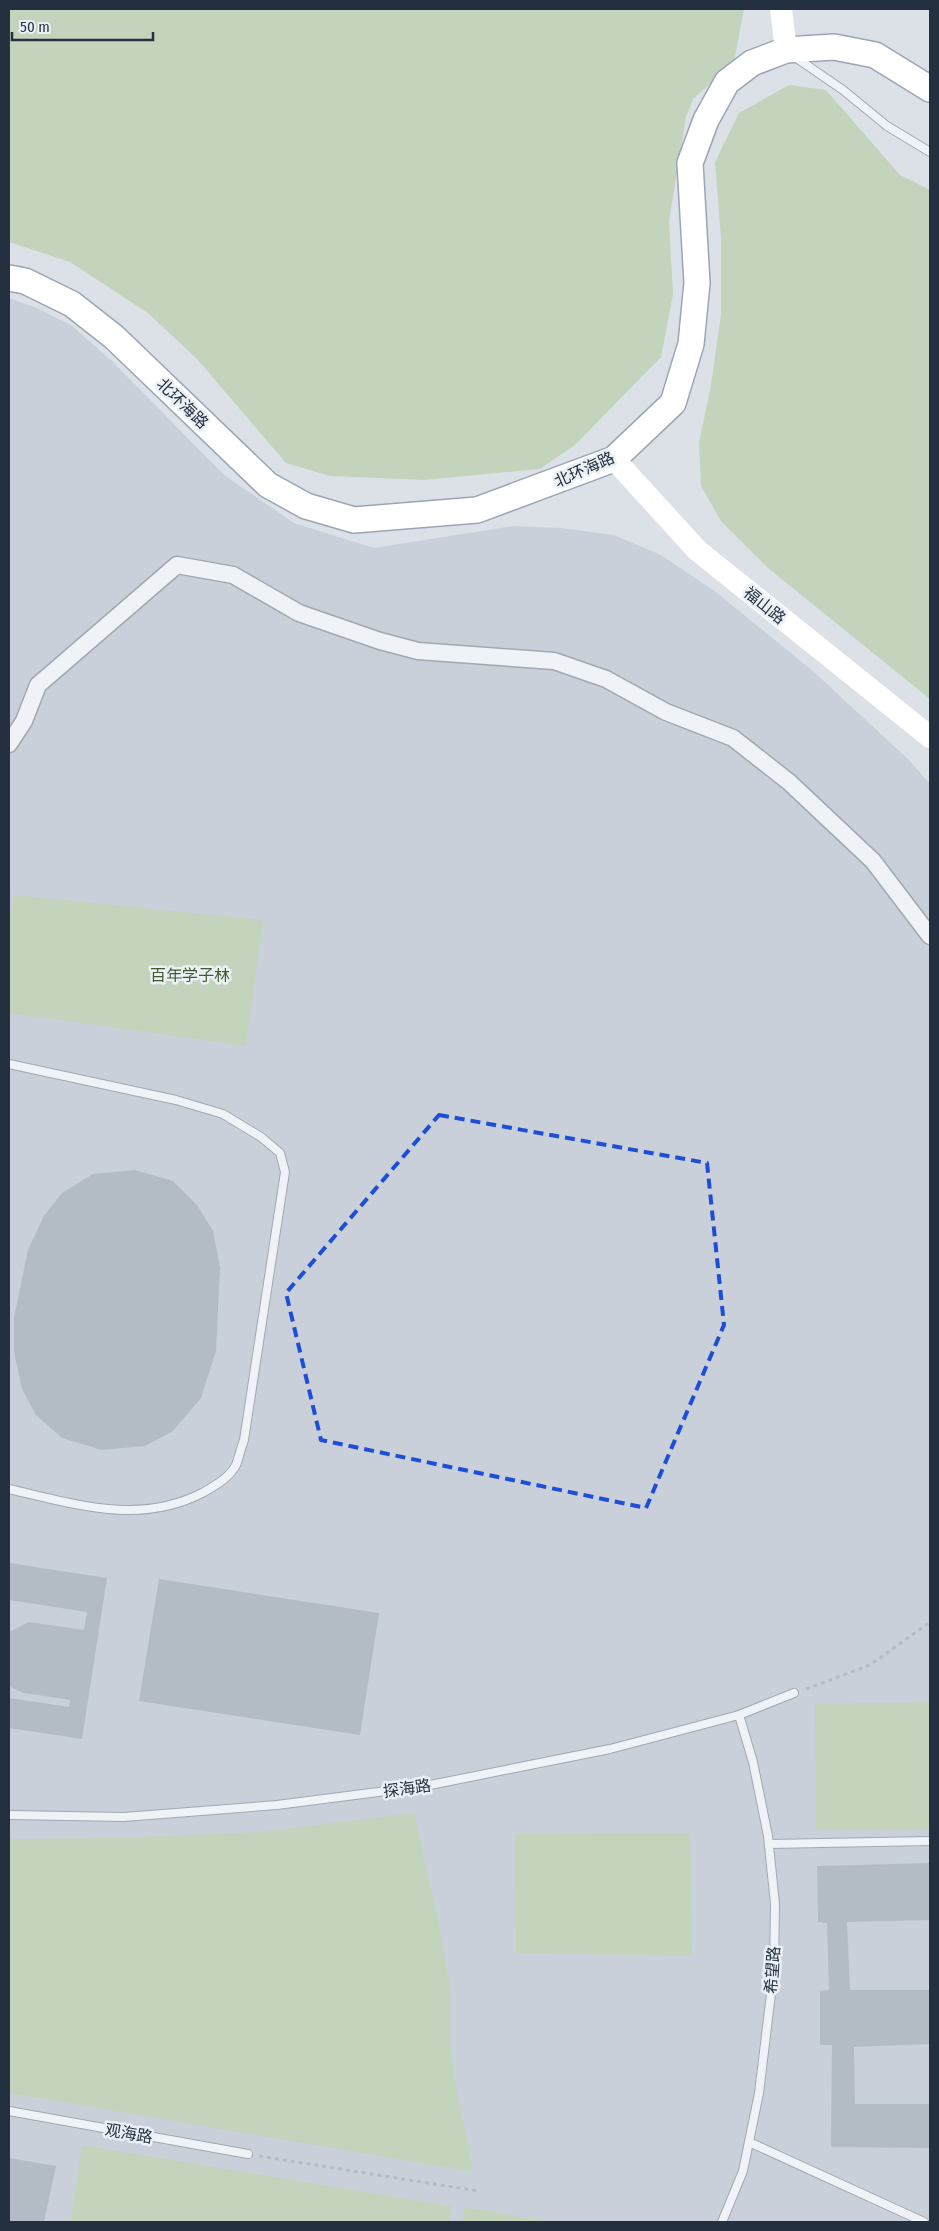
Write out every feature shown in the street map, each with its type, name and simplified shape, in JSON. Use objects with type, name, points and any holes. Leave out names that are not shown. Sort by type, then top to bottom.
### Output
[{"type":"main road","points":[[781,9],[786,50]]},
{"type":"main road","name":"北环海路","points":[[9,278],[25,281],[72,304],[114,337],[268,485],[306,506],[354,520],[477,510],[614,459],[673,403],[691,344],[697,284],[690,163],[706,120],[728,82],[752,63],[786,50],[834,47],[876,55],[930,89]]},
{"type":"main road","name":"福山路","points":[[614,459],[697,550],[930,737]]},
{"type":"street","points":[[9,744],[24,721],[38,685],[177,566],[232,575],[299,613],[380,641],[418,651],[554,661],[606,679],[666,712],[733,738],[790,782],[873,862],[930,936]]},
{"type":"lane","points":[[786,50],[843,90],[887,126],[930,152]]},
{"type":"lane","points":[[9,1064],[176,1100],[223,1114],[261,1137],[280,1153],[285,1172],[244,1440],[235,1466],[222,1482],[197,1496],[170,1505],[134,1511],[102,1510],[9,1489]]},
{"type":"lane","name":"探海路","points":[[9,1815],[124,1817],[277,1805],[415,1788],[610,1749],[740,1715],[794,1693]]},
{"type":"lane","name":"希望路","points":[[722,2222],[743,2171],[749,2142],[759,2093],[774,1969],[775,1904],[769,1844],[753,1762],[740,1715]]},
{"type":"lane","points":[[769,1844],[930,1841]]},
{"type":"lane","name":"观海路","points":[[9,2111],[248,2154]]},
{"type":"lane","points":[[749,2142],[924,2222]]},
{"type":"path","points":[[794,1693],[870,1665],[930,1622]]},
{"type":"path","points":[[248,2154],[478,2191]]},
{"type":"highlighted area","points":[[439,1115],[707,1163],[724,1325],[646,1508],[321,1440],[286,1293]]},
{"type":"shaded area","points":[[9,298],[37,308],[71,325],[112,361],[224,475],[294,523],[374,548],[513,526],[561,528],[614,535],[661,555],[716,592],[814,672],[909,760],[930,784],[930,2222],[9,2222]]},
{"type":"green space","points":[[9,9],[744,9],[734,62],[693,99],[686,117],[669,221],[673,294],[661,357],[575,445],[540,469],[424,480],[330,476],[286,463],[198,360],[148,313],[70,262],[9,242]]},
{"type":"green space","points":[[789,85],[826,90],[900,175],[930,190],[930,699],[768,568],[721,521],[701,486],[699,443],[711,385],[721,314],[721,239],[715,162],[739,113]]},
{"type":"green space","name":"百年学子林","points":[[14,895],[263,920],[246,1046],[9,1013],[9,922]]},
{"type":"green space","points":[[930,1702],[930,1829],[816,1829],[815,1704]]},
{"type":"green space","points":[[414,1813],[441,1934],[450,1988],[450,2042],[454,2077],[473,2172],[9,2093],[9,1839],[116,1838],[261,1832]]},
{"type":"green space","points":[[690,1833],[692,1956],[516,1953],[515,1834]]},
{"type":"green space","points":[[82,2145],[451,2206],[449,2222],[71,2222]]},
{"type":"green space","points":[[464,2207],[552,2222],[463,2222]]},
{"type":"building","points":[[135,1170],[173,1181],[197,1205],[213,1231],[220,1268],[216,1351],[201,1398],[172,1432],[145,1446],[102,1450],[62,1438],[36,1415],[22,1389],[14,1352],[14,1318],[28,1250],[44,1216],[62,1193],[93,1174]]},
{"type":"building","points":[[9,1563],[107,1578],[82,1739],[9,1728],[9,1698],[69,1707],[70,1700],[24,1693],[9,1685],[9,1632],[29,1622],[84,1630],[87,1612],[9,1600]]},
{"type":"building","points":[[159,1579],[379,1613],[360,1735],[139,1701]]},
{"type":"building","points":[[930,1863],[930,1920],[847,1922],[850,1990],[930,1990],[930,2044],[854,2047],[855,2104],[930,2104],[930,2148],[831,2147],[832,2045],[820,2045],[820,1991],[829,1990],[827,1923],[818,1922],[817,1866]]},
{"type":"building","points":[[9,2158],[56,2166],[44,2222],[9,2222]]}]
